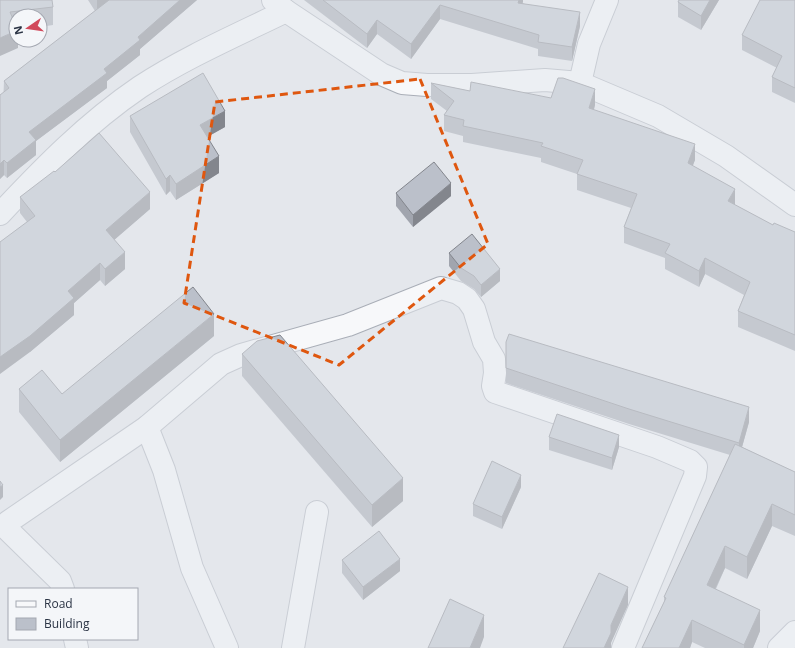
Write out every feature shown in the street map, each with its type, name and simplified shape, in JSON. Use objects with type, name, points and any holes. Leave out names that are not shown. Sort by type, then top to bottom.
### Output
[{"type":"street","points":[[580,83],[589,44],[607,0]]},
{"type":"street","points":[[0,214],[49,162],[102,116],[140,87],[279,6],[381,74],[402,83],[427,85],[472,85],[546,80],[580,83],[658,116],[726,156],[795,206]]},
{"type":"street","points":[[63,588],[60,581],[20,543],[6,525],[8,522],[147,427],[221,364],[241,356],[348,325],[441,288],[458,292],[467,299],[474,309],[484,342],[494,359],[495,372],[493,386],[495,392],[657,447],[690,461],[696,467],[696,476],[623,648]]},
{"type":"street","points":[[147,427],[164,470],[192,568],[227,648]]},
{"type":"street","points":[[293,648],[317,512]]},
{"type":"street","points":[[779,648],[795,632]]},
{"type":"highlighted area","points":[[420,79],[488,244],[339,365],[184,303],[215,102]]},
{"type":"building","points":[[0,0],[52,0],[53,7],[8,8],[8,34],[0,38]]},
{"type":"building","points":[[109,0],[180,0],[138,37],[140,40],[104,69],[107,73],[29,132],[36,140],[7,163],[4,160],[0,164],[0,95],[9,88],[4,81]]},
{"type":"building","points":[[323,0],[519,0],[518,3],[580,12],[572,47],[538,42],[539,35],[440,5],[411,44],[377,20],[367,34]]},
{"type":"building","points":[[679,0],[710,0],[701,16],[678,2]]},
{"type":"building","points":[[760,0],[795,0],[795,88],[772,77],[782,56],[742,35]]},
{"type":"building","points":[[203,73],[225,111],[200,125],[219,156],[176,184],[170,175],[166,179],[130,116]]},
{"type":"building","points":[[558,78],[563,78],[595,89],[589,108],[695,144],[688,163],[735,189],[728,201],[773,225],[774,223],[795,232],[795,335],[738,311],[750,282],[705,258],[699,271],[665,253],[670,244],[624,227],[637,194],[577,174],[583,160],[541,146],[543,143],[463,126],[464,120],[444,115],[454,101],[431,83],[470,91],[471,82],[551,98]]},
{"type":"building","points":[[99,133],[150,192],[106,230],[125,252],[105,269],[100,263],[68,291],[74,298],[30,336],[0,357],[0,242],[35,216],[20,197],[54,171],[55,172]]},
{"type":"building","points":[[434,162],[451,183],[413,215],[396,193]]},
{"type":"building","points":[[472,234],[500,269],[481,285],[474,276],[461,268],[449,253]]},
{"type":"building","points":[[193,287],[214,314],[60,440],[19,389],[42,370],[62,394]]},
{"type":"building","points":[[509,334],[749,407],[739,443],[629,409],[506,368],[506,342]]},
{"type":"building","points":[[280,335],[403,478],[372,505],[242,354],[257,341]]},
{"type":"building","points":[[557,414],[619,435],[612,458],[549,437]]},
{"type":"building","points":[[735,444],[795,472],[795,515],[772,504],[747,557],[725,546],[707,585],[760,610],[744,645],[692,620],[679,648],[642,648],[666,598],[664,597]]},
{"type":"building","points":[[492,461],[521,475],[502,517],[473,504]]},
{"type":"building","points":[[379,531],[400,559],[363,587],[342,560]]},
{"type":"building","points":[[599,573],[628,587],[611,625],[611,633],[604,648],[563,648]]},
{"type":"building","points":[[450,599],[484,615],[470,648],[428,648]]}]
